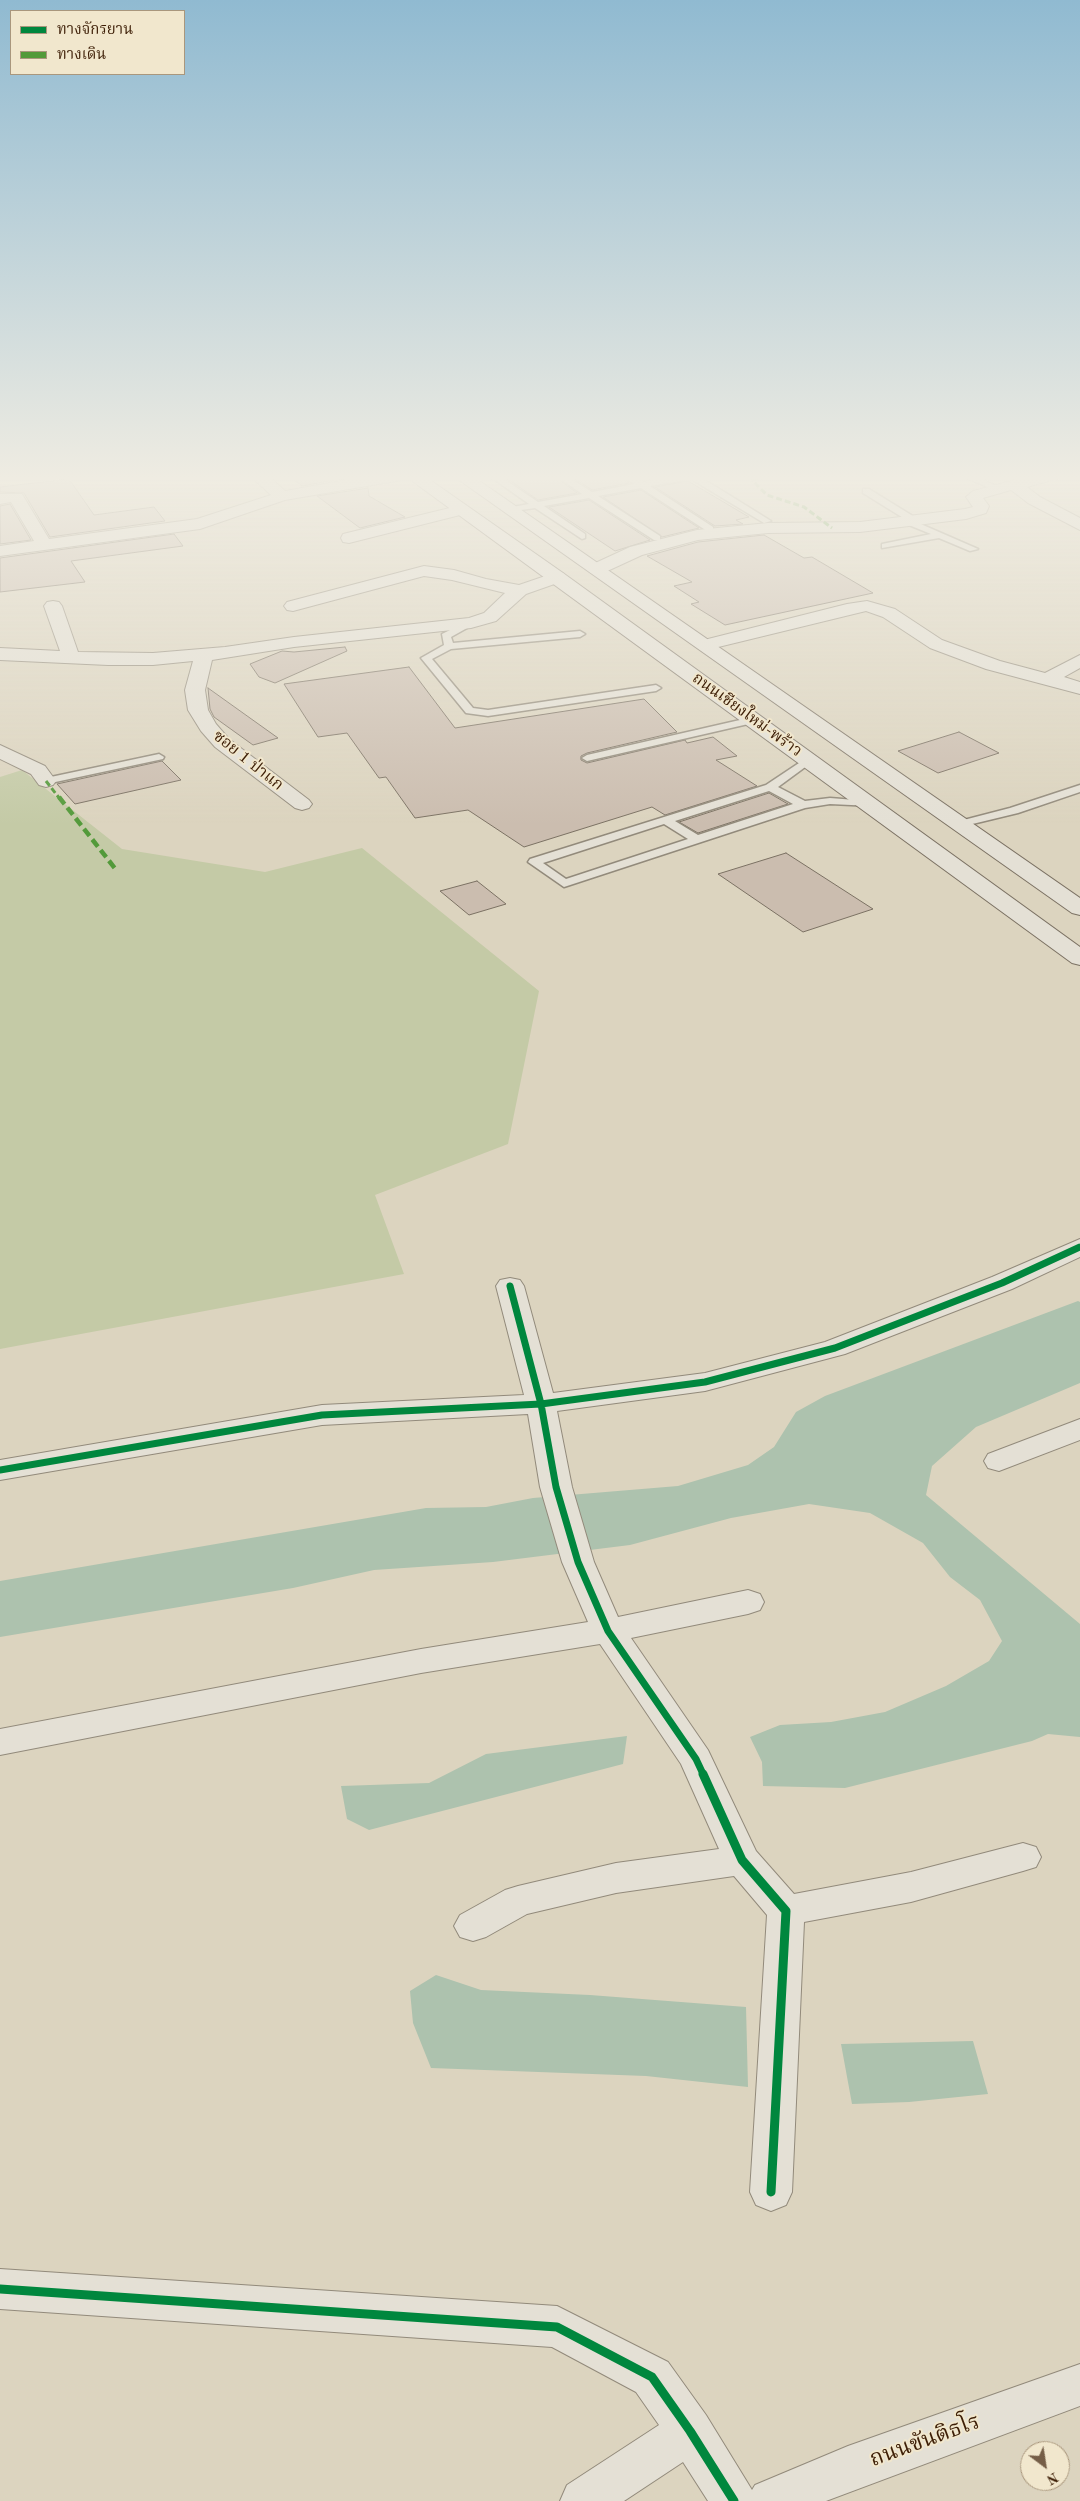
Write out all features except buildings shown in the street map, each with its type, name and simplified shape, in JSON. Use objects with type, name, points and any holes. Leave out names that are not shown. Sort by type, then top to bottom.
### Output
[{"type":"street","points":[[293,606],[346,592]]},
{"type":"street","points":[[0,654],[153,659],[471,623],[490,618],[501,605],[518,592]]},
{"type":"street","name":"ถนนเชียงใหม่-พร้าว","points":[[577,592],[1080,958]]},
{"type":"street","name":"ถนนเชียงใหม่-พร้าว","points":[[630,592],[1080,908]]},
{"type":"street","points":[[53,606],[71,657]]},
{"type":"street","points":[[706,645],[847,609],[866,606],[879,608],[890,613],[936,644],[993,665],[1080,688]]},
{"type":"street","name":"ซอย 1 ป่าแก","points":[[204,654],[195,690],[198,710],[208,728],[222,743],[302,804]]},
{"type":"street","points":[[1060,684],[1053,675],[1080,660]]},
{"type":"street","points":[[0,751],[38,770],[46,781]]},
{"type":"street","points":[[0,1470],[322,1415],[541,1404],[705,1382],[835,1348],[1077,1253]]},
{"type":"street","points":[[510,1286],[541,1404],[556,1487],[578,1562],[608,1631],[696,1759],[742,1860],[786,1911],[771,2192]]},
{"type":"street","points":[[999,1461],[1080,1429]]},
{"type":"street","points":[[0,1742],[421,1661],[608,1631],[748,1602]]},
{"type":"street","points":[[786,1911],[911,1887],[1023,1857]]},
{"type":"street","points":[[473,1926],[518,1901],[616,1878],[742,1860]]},
{"type":"street","points":[[0,2289],[254,2308],[557,2327],[652,2377],[690,2431],[734,2501]]},
{"type":"street","name":"ถนนขันติธโร","points":[[771,2501],[848,2469],[1080,2385]]},
{"type":"street","points":[[582,2501],[690,2431]]},
{"type":"lane","points":[[449,646],[446,636],[471,623]]},
{"type":"lane","points":[[580,634],[449,646],[426,658],[470,711],[488,713],[656,688]]},
{"type":"lane","points":[[586,758],[753,720]]},
{"type":"lane","points":[[46,781],[159,757]]},
{"type":"lane","points":[[808,760],[770,786],[534,862],[564,882],[803,805],[830,801],[868,804]]},
{"type":"lane","points":[[770,786],[803,805]]},
{"type":"lane","points":[[960,824],[1014,811],[1080,788]]},
{"type":"lane","points":[[665,820],[698,840]]},
{"type":"shaded area","points":[[22,770],[122,849],[265,872],[362,848],[539,991],[508,1144],[375,1195],[404,1274],[0,1349],[0,777]]},
{"type":"shaded area","points":[[1078,1301],[1080,1302],[1080,1383],[976,1427],[932,1466],[926,1495],[1080,1624],[1080,1737],[1048,1734],[1032,1741],[845,1788],[763,1786],[762,1762],[750,1737],[780,1725],[831,1722],[885,1712],[946,1686],[989,1661],[1002,1641],[980,1600],[950,1577],[923,1543],[870,1513],[809,1504],[731,1518],[630,1545],[493,1562],[374,1570],[293,1588],[0,1637],[0,1581],[426,1508],[486,1507],[533,1498],[678,1486],[748,1465],[774,1447],[796,1412],[825,1396]]},
{"type":"shaded area","points":[[627,1736],[623,1764],[369,1830],[347,1819],[341,1786],[429,1783],[486,1754]]},
{"type":"shaded area","points":[[436,1975],[481,1990],[590,1995],[746,2007],[748,2087],[646,2076],[431,2068],[413,2023],[410,1991]]},
{"type":"shaded area","points":[[973,2041],[988,2094],[909,2102],[852,2104],[841,2044]]},
{"type":"marked path","points":[[46,781],[117,871]]},
{"type":"cycle path","points":[[0,1470],[322,1415],[541,1404],[705,1382],[835,1348],[1002,1283],[1080,1247]]},
{"type":"cycle path","points":[[510,1286],[541,1404],[556,1487],[578,1562],[608,1631],[696,1759],[742,1860],[786,1911],[771,2192]]},
{"type":"cycle path","points":[[0,2289],[254,2308],[557,2327],[652,2377],[690,2431],[734,2501]]}]
